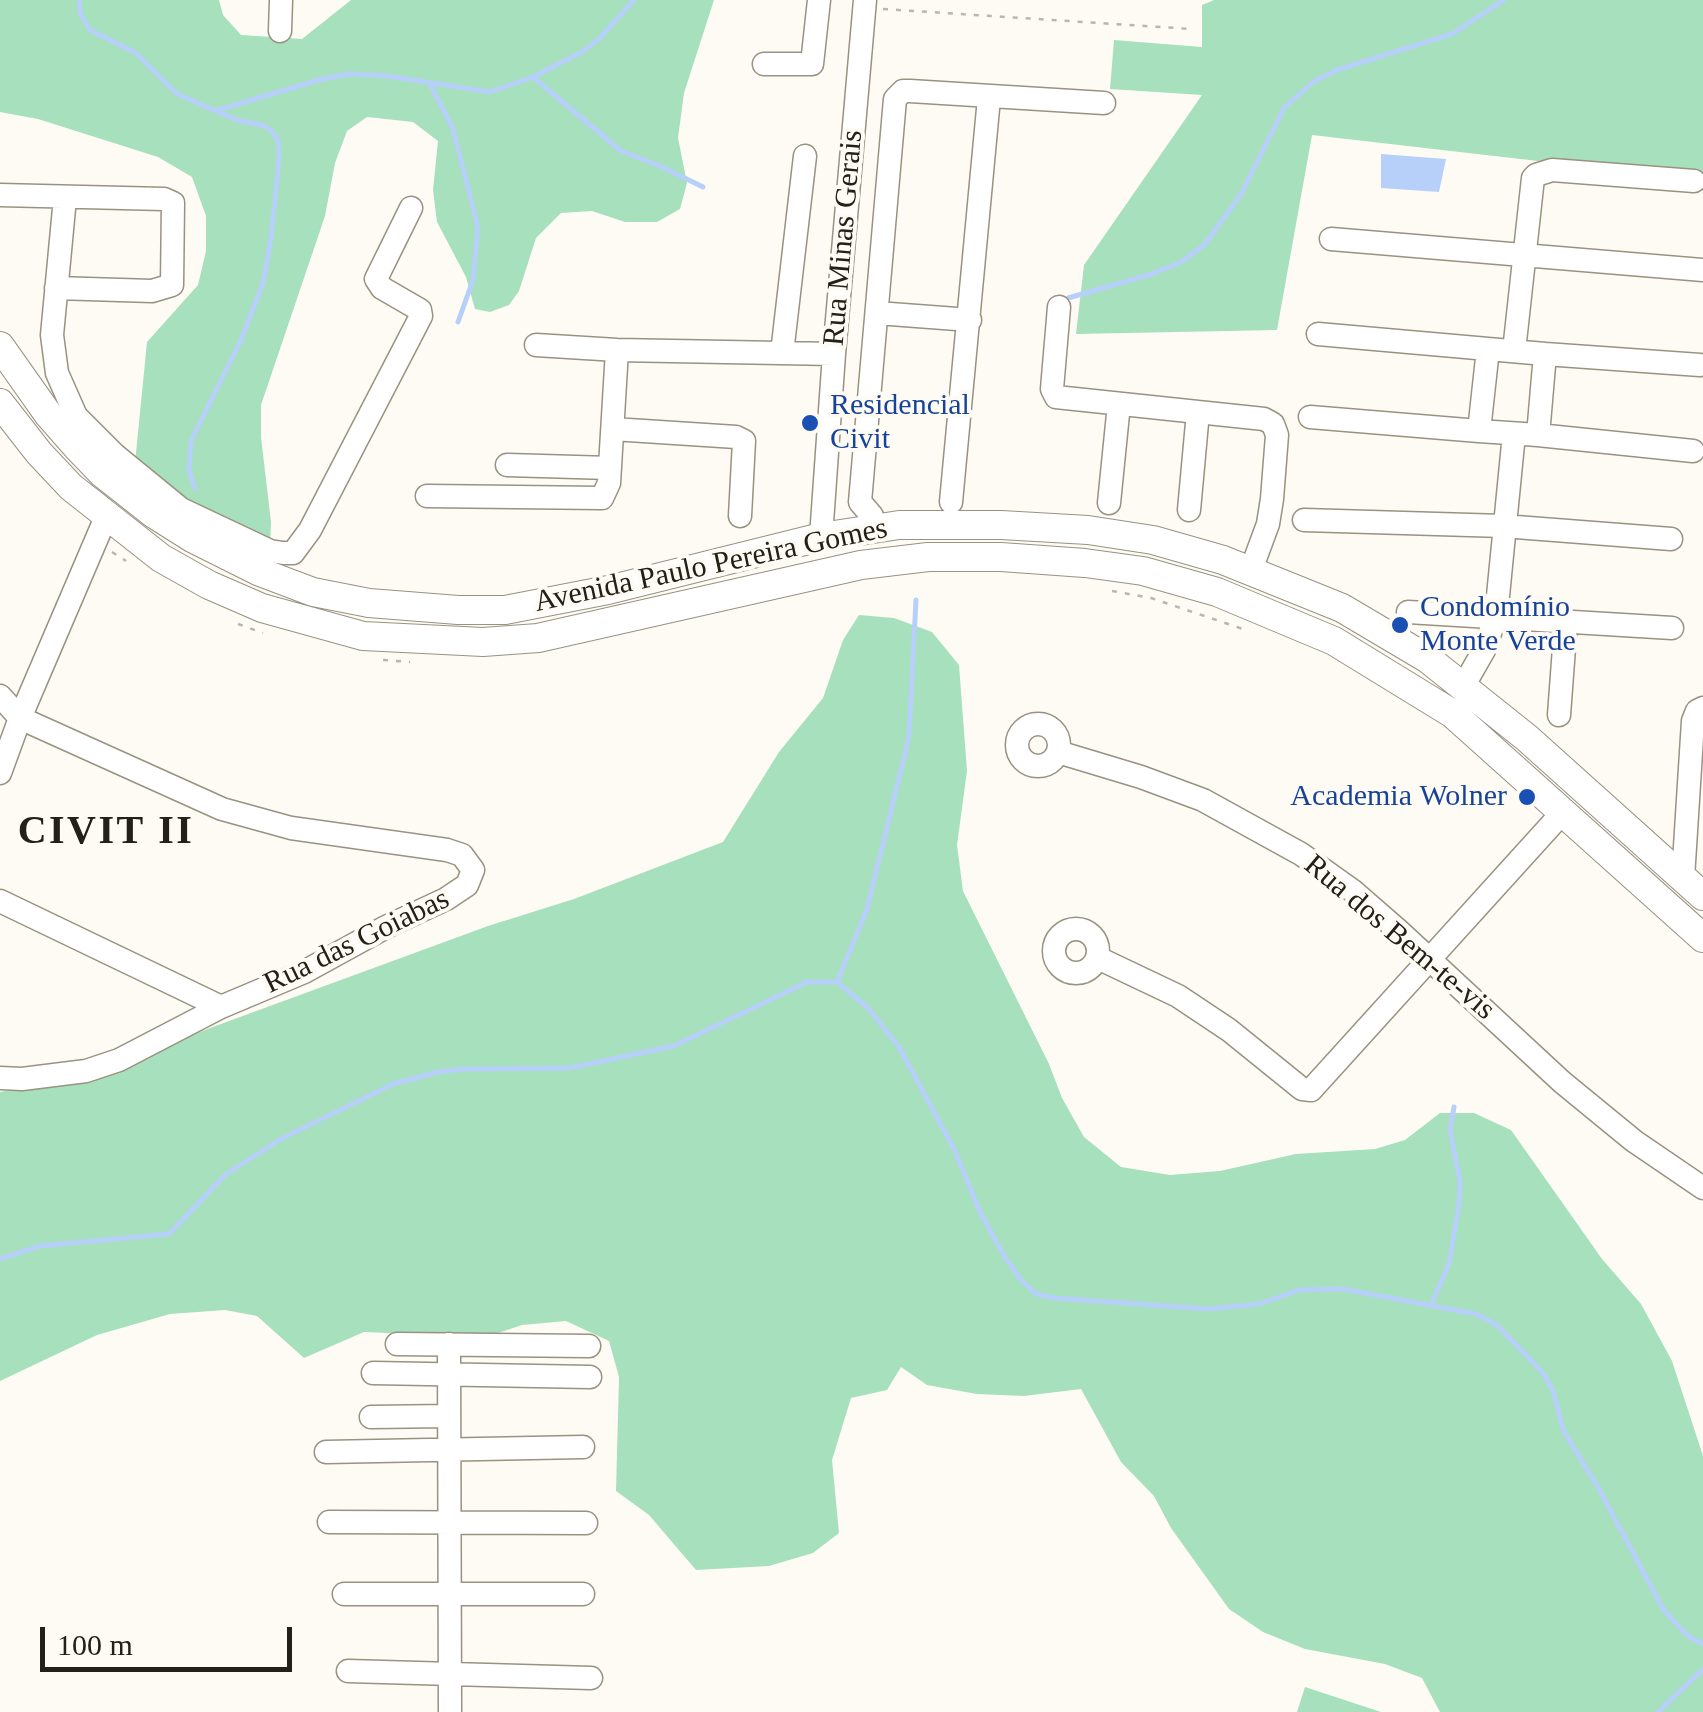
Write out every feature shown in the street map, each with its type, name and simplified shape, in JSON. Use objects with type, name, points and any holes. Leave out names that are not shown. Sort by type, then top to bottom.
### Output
[{"type":"main road","name":"Avenida Paulo Pereira Gomes","points":[[0,346],[63,432],[102,473],[138,502],[216,550],[276,578],[328,596],[389,605],[505,610],[608,590],[822,537],[874,528],[952,524],[1088,530],[1153,540],[1251,570],[1357,616],[1464,685],[1693,887]]},
{"type":"main road","name":"Avenida Paulo Pereira Gomes","points":[[0,403],[56,472],[106,517],[178,568],[248,602],[343,633],[407,640],[504,642],[538,638],[906,558],[1030,558],[1143,571],[1218,592],[1305,626],[1376,664],[1468,726],[1703,938]]},
{"type":"street","points":[[280,31],[281,0]]},
{"type":"street","points":[[764,64],[812,64],[819,0]]},
{"type":"street","name":"Rua Minas Gerais","points":[[822,537],[865,4]]},
{"type":"street","points":[[874,528],[872,516],[860,502],[891,110],[895,99],[910,90],[1104,104]]},
{"type":"street","points":[[952,502],[988,98]]},
{"type":"street","points":[[782,354],[805,156]]},
{"type":"street","points":[[1514,351],[1533,178],[1552,170],[1694,181]]},
{"type":"street","points":[[0,194],[164,199],[173,203],[172,285],[152,291],[56,288]]},
{"type":"street","points":[[65,198],[52,335],[57,373],[76,416],[115,455],[182,509],[270,551],[293,553],[310,530],[420,316],[420,310],[382,288],[376,278],[410,208]]},
{"type":"street","points":[[1331,239],[1703,270]]},
{"type":"street","points":[[1059,307],[1053,394],[1056,397],[1264,419],[1276,428],[1270,512],[1251,570]]},
{"type":"street","points":[[876,313],[970,320]]},
{"type":"street","points":[[1318,334],[1700,365]]},
{"type":"street","points":[[536,344],[616,350],[834,354]]},
{"type":"street","points":[[1478,431],[1488,349]]},
{"type":"street","points":[[427,496],[595,500],[606,494],[616,350]]},
{"type":"street","points":[[1464,685],[1484,650],[1496,616],[1503,526],[1545,354]]},
{"type":"street","points":[[1110,503],[1119,404]]},
{"type":"street","points":[[1188,510],[1198,412]]},
{"type":"street","points":[[1310,417],[1693,451]]},
{"type":"street","points":[[613,429],[744,440],[740,516]]},
{"type":"street","points":[[506,465],[610,468]]},
{"type":"street","points":[[0,774],[106,517]]},
{"type":"street","points":[[1304,520],[1503,526],[1671,539]]},
{"type":"street","points":[[1408,612],[1672,628]]},
{"type":"street","points":[[1559,715],[1566,621]]},
{"type":"street","points":[[0,696],[20,718]]},
{"type":"street","points":[[1693,887],[1693,721],[1703,708]]},
{"type":"street","name":"Rua das Goiabas","points":[[0,1078],[86,1071],[118,1060],[446,899],[467,885],[472,876],[469,861],[446,850],[290,828],[222,809],[20,718]]},
{"type":"street","name":"Rua dos Bem-te-vis","points":[[1058,752],[1188,794],[1255,826],[1353,890],[1562,1082],[1634,1142],[1703,1188]]},
{"type":"street","points":[[1098,958],[1178,996],[1229,1030],[1306,1091],[1321,1084],[1563,812]]},
{"type":"street","points":[[0,901],[221,1007]]},
{"type":"street","points":[[396,1344],[589,1346]]},
{"type":"street","points":[[450,1344],[450,1712]]},
{"type":"street","points":[[372,1374],[590,1378]]},
{"type":"street","points":[[371,1417],[448,1416]]},
{"type":"street","points":[[326,1452],[583,1446]]},
{"type":"street","points":[[329,1522],[586,1523]]},
{"type":"street","points":[[344,1594],[583,1594]]},
{"type":"street","points":[[348,1671],[591,1678]]},
{"type":"path","points":[[865,4],[1190,29]]},
{"type":"path","points":[[1113,591],[1151,598],[1258,633]]},
{"type":"green space","points":[[0,0],[219,0],[223,15],[241,35],[302,39],[351,0],[714,0],[684,93],[678,138],[687,183],[680,209],[657,222],[625,222],[592,211],[561,213],[536,238],[519,291],[509,305],[490,312],[475,309],[466,277],[437,222],[433,190],[438,141],[413,122],[367,117],[347,131],[335,163],[325,216],[261,405],[270,546],[134,473],[147,342],[198,285],[206,251],[206,216],[192,177],[158,157],[38,119],[0,112]]},
{"type":"green space","points":[[1214,0],[1703,0],[1703,180],[1312,135],[1277,330],[1076,334],[1084,265],[1202,95],[1110,89],[1114,40],[1202,47],[1202,5]]},
{"type":"green space","points":[[859,615],[894,618],[932,632],[959,665],[967,771],[957,845],[963,891],[1084,1137],[1121,1167],[1170,1175],[1220,1171],[1296,1154],[1375,1149],[1405,1140],[1440,1113],[1474,1113],[1511,1130],[1602,1259],[1641,1304],[1672,1361],[1703,1456],[1703,1712],[1440,1712],[1422,1678],[1385,1664],[1305,1649],[1263,1632],[1229,1609],[1171,1528],[1154,1496],[1121,1462],[1081,1389],[1024,1396],[977,1394],[927,1385],[901,1367],[887,1390],[851,1398],[832,1460],[839,1533],[813,1553],[769,1566],[696,1570],[649,1515],[616,1491],[619,1377],[609,1341],[566,1321],[522,1325],[486,1337],[364,1332],[304,1358],[257,1316],[225,1310],[170,1314],[97,1335],[0,1381],[0,1092],[86,1077],[210,1028],[723,842],[779,752],[823,698],[843,640]]},
{"type":"green space","points":[[1305,1687],[1381,1712],[1297,1712]]},
{"type":"water","points":[[1381,154],[1446,159],[1439,192],[1381,188]]},
{"type":"waterway","points":[[79,0],[80,13],[90,30],[136,53],[177,94],[237,120],[265,126],[278,142],[271,238],[263,283],[241,340],[191,441],[189,471],[195,488]]},
{"type":"waterway","points":[[218,110],[349,74],[490,92],[533,77],[582,52],[634,0]]},
{"type":"waterway","points":[[1068,298],[1152,274],[1181,262],[1204,245],[1240,196],[1284,108],[1313,82],[1337,70],[1452,34],[1504,0]]},
{"type":"waterway","points":[[533,77],[621,151],[703,187]]},
{"type":"waterway","points":[[430,84],[453,129],[478,227],[473,280],[458,322]]},
{"type":"waterway","points":[[837,982],[867,909],[909,737],[916,600]]},
{"type":"waterway","points":[[0,1259],[40,1246],[169,1234],[225,1175],[279,1140],[393,1084],[464,1069],[570,1068],[674,1046],[807,982],[837,982],[868,1008],[899,1047],[954,1149],[981,1214],[1005,1257],[1036,1294],[1208,1309],[1259,1304],[1299,1290],[1343,1289],[1476,1314],[1497,1325],[1543,1373],[1553,1391],[1564,1432],[1663,1609],[1688,1636],[1703,1644]]},
{"type":"waterway","points":[[1431,1305],[1449,1264],[1459,1204],[1460,1181],[1450,1130],[1454,1107]]},
{"type":"waterway","points":[[1658,1712],[1703,1669]]},
{"type":"place","name":"Residencial Civit","points":[[810,423]]},
{"type":"place","name":"Condomínio Monte Verde","points":[[1400,625]]},
{"type":"place","name":"Academia Wolner","points":[[1527,797]]},
{"type":"district","name":"CIVIT II","points":[[106,833]]}]
